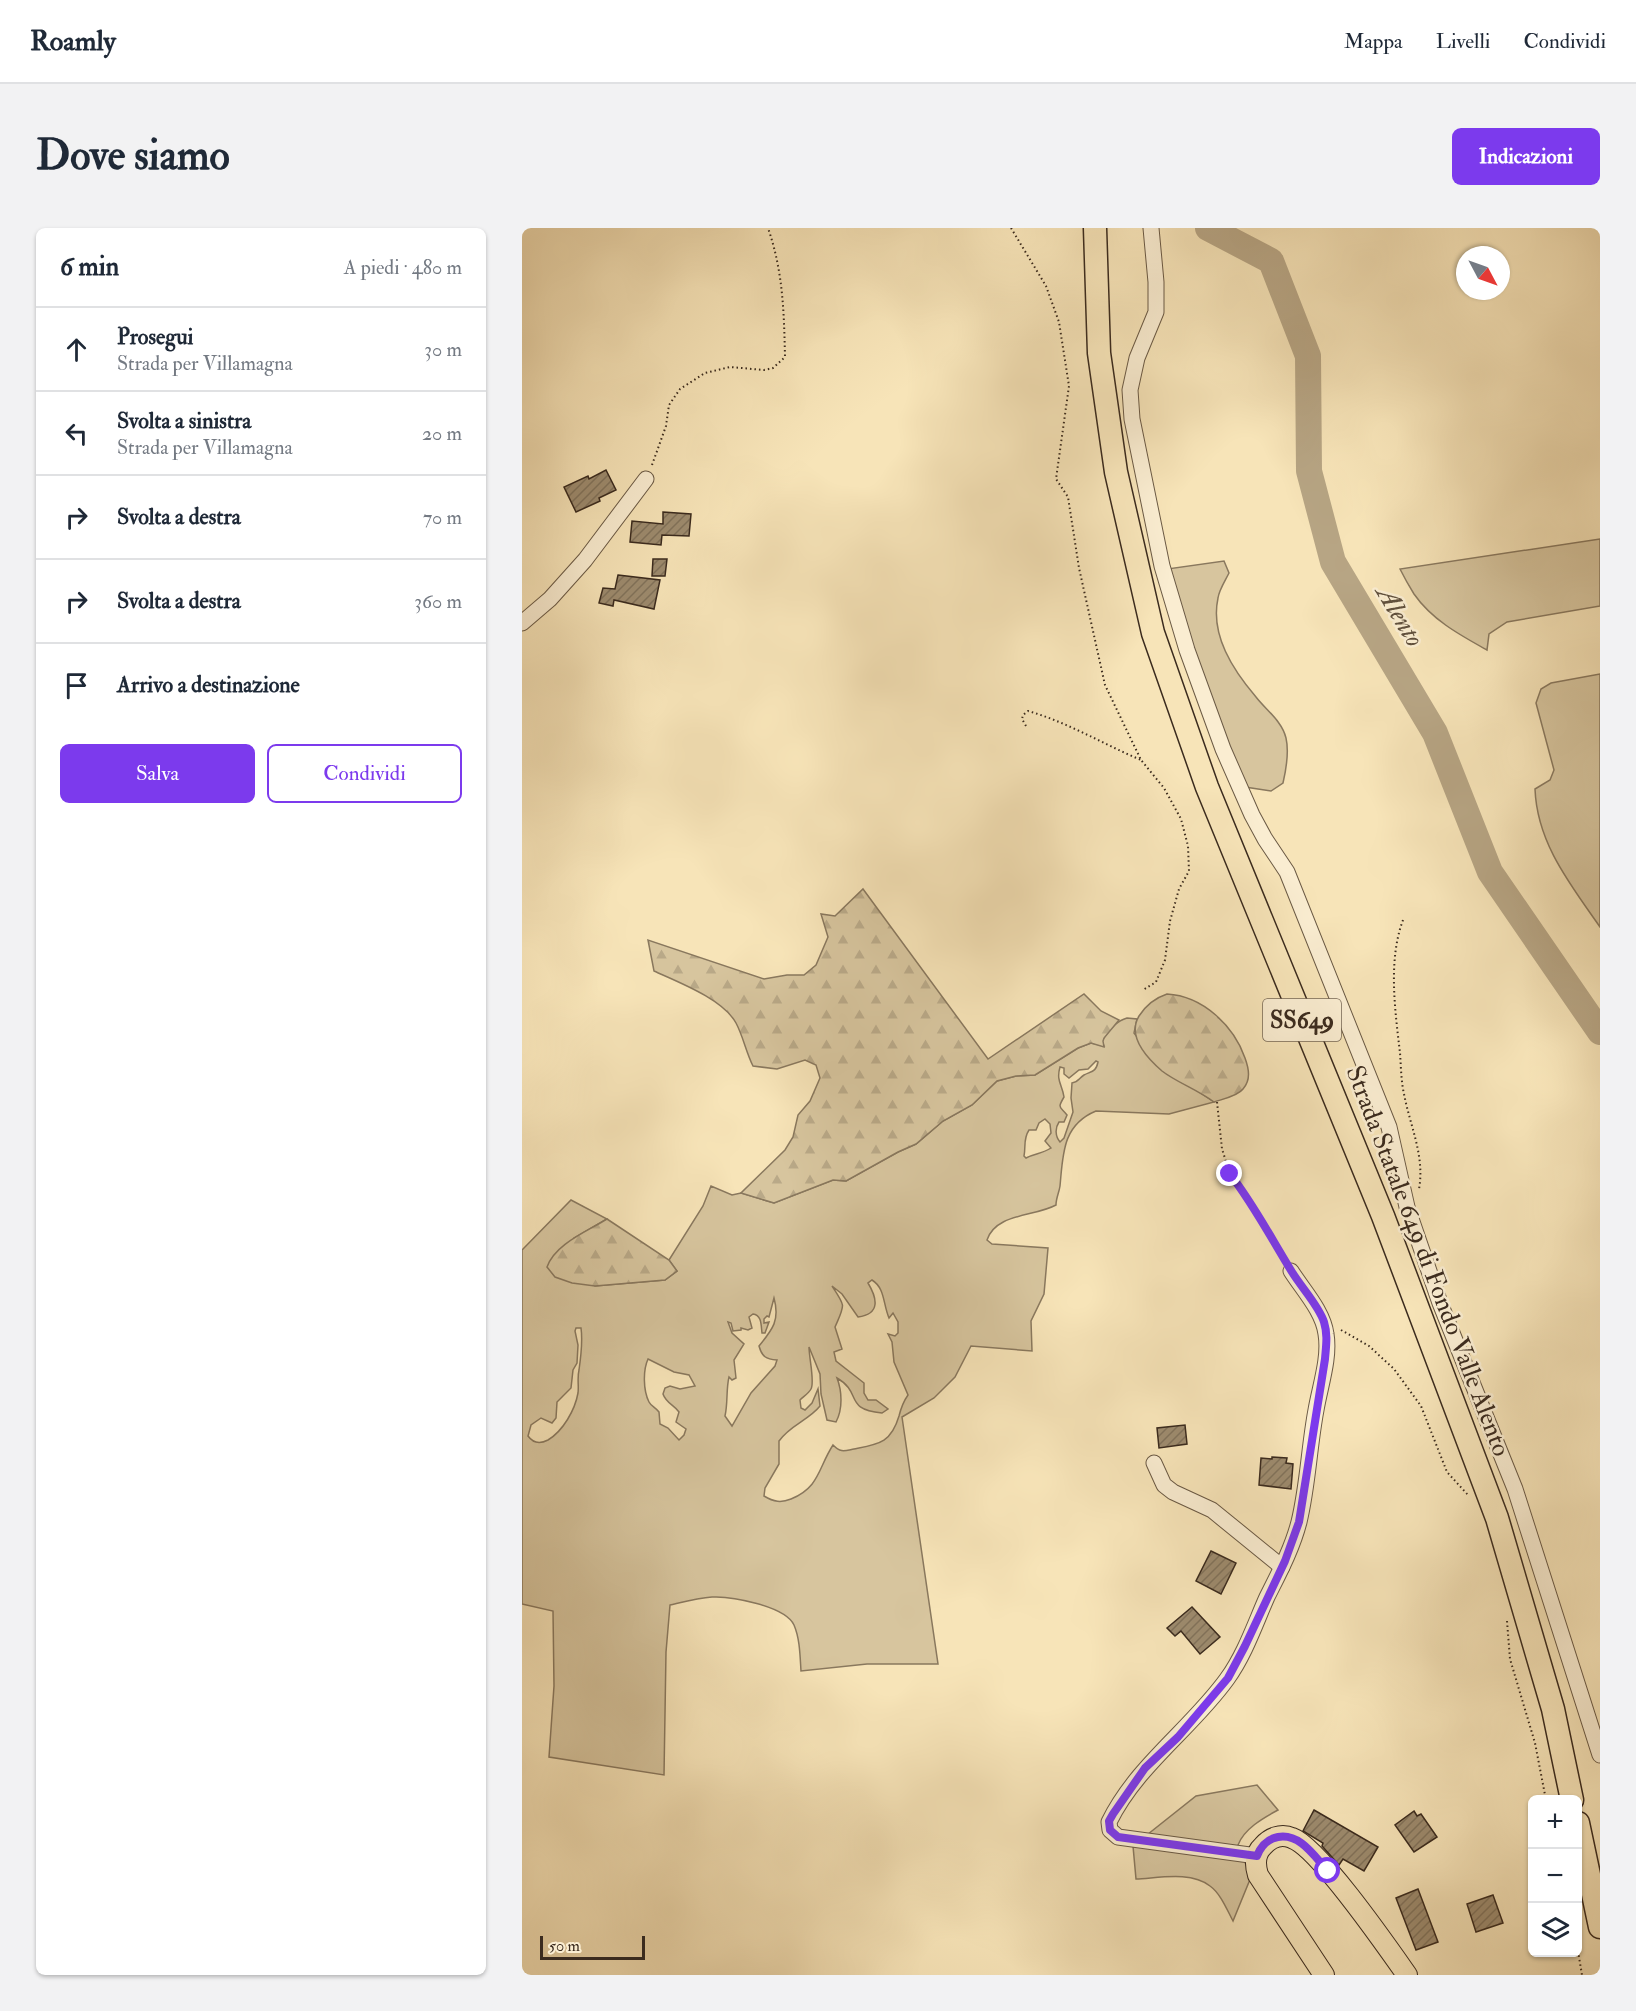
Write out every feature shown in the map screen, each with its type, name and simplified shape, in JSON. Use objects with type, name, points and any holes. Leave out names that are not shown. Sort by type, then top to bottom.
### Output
[{"type":"highway","name":"Strada Statale 649 di Fondo Valle Alento","points":[[1095,228],[1099,352],[1116,472],[1153,633],[1207,787],[1383,1216],[1497,1518],[1553,1709],[1571,1795]]},
{"type":"highway","points":[[1582,1842],[1600,1928]]},
{"type":"main road","points":[[1324,1975],[1262,1884],[1256,1866],[1257,1856],[1259,1849],[1273,1838],[1286,1836],[1303,1844],[1328,1871],[1407,1975]]},
{"type":"street","points":[[1151,228],[1156,312],[1137,358],[1130,390],[1132,419],[1162,566],[1187,650],[1223,749],[1256,823],[1287,872],[1389,1127],[1407,1207],[1440,1303],[1515,1489],[1600,1755]]},
{"type":"street","points":[[522,623],[550,599],[585,560],[646,479]]},
{"type":"street","points":[[1257,1856],[1118,1837],[1110,1830],[1109,1821],[1145,1768],[1178,1737],[1228,1678],[1282,1567],[1299,1522],[1327,1335],[1323,1320],[1291,1271]]},
{"type":"street","points":[[1154,1463],[1164,1485],[1173,1492],[1212,1510],[1282,1567]]},
{"type":"path","points":[[646,479],[666,426],[669,405],[680,389],[705,373],[730,368],[764,370],[773,368],[785,357],[784,303],[780,270],[768,228]]},
{"type":"path","points":[[1011,228],[1046,286],[1059,322],[1069,387],[1056,479],[1068,497],[1079,568],[1105,685],[1141,760],[1164,788],[1181,819],[1188,846],[1189,871],[1179,889],[1170,921],[1168,946],[1161,973],[1156,982],[1143,990]]},
{"type":"path","points":[[1026,726],[1022,720],[1023,715],[1028,711],[1081,731],[1141,760]]},
{"type":"path","points":[[1403,920],[1399,930],[1394,962],[1397,1024],[1404,1094],[1418,1144],[1421,1177],[1418,1194]]},
{"type":"path","points":[[1217,1102],[1222,1149],[1230,1174],[1264,1223],[1291,1271]]},
{"type":"path","points":[[1323,1320],[1369,1346],[1394,1369],[1421,1406],[1447,1472],[1471,1498]]},
{"type":"path","points":[[1507,1618],[1510,1659],[1535,1743],[1545,1795]]},
{"type":"path","points":[[1579,1957],[1582,1975]]},
{"type":"green space","points":[[1600,539],[1600,606],[1507,622],[1489,634],[1487,650],[1457,633],[1429,612],[1414,594],[1400,569]]},
{"type":"green space","points":[[1224,561],[1229,573],[1218,598],[1216,612],[1220,638],[1239,675],[1277,721],[1286,738],[1287,755],[1283,783],[1271,791],[1245,787],[1205,689],[1167,569]]},
{"type":"green space","points":[[1600,674],[1600,927],[1557,862],[1542,827],[1535,789],[1550,780],[1554,770],[1536,703],[1541,689],[1551,683]]},
{"type":"green space","points":[[863,889],[988,1059],[1084,994],[1101,1011],[1119,1020],[1104,1038],[1104,1047],[1091,1043],[1078,1048],[1035,1075],[1016,1076],[997,1081],[972,1105],[943,1121],[916,1144],[846,1181],[833,1180],[774,1203],[741,1193],[785,1150],[793,1137],[798,1115],[810,1101],[820,1078],[816,1065],[805,1060],[777,1069],[753,1066],[736,1023],[730,1014],[699,992],[654,971],[648,940],[764,979],[804,975],[816,965],[828,937],[821,914],[835,916]]},
{"type":"green space","points":[[1167,994],[1193,1000],[1205,1007],[1225,1024],[1233,1035],[1240,1046],[1248,1070],[1246,1086],[1238,1094],[1214,1102],[1156,1066],[1140,1046],[1135,1031],[1139,1016],[1148,1005]]},
{"type":"green space","points":[[1123,1019],[1137,1019],[1134,1033],[1163,1071],[1214,1102],[1169,1114],[1096,1111],[1085,1117],[1076,1124],[1066,1142],[1056,1205],[1007,1220],[992,1231],[987,1240],[992,1244],[1048,1248],[1044,1294],[1031,1321],[1032,1351],[971,1346],[955,1377],[934,1398],[902,1417],[938,1664],[867,1664],[801,1671],[796,1630],[789,1618],[780,1612],[744,1600],[721,1597],[701,1598],[670,1605],[666,1652],[664,1775],[549,1757],[554,1686],[553,1611],[522,1604],[522,1250],[571,1200],[607,1219],[574,1238],[595,1286],[665,1280],[677,1271],[669,1260],[703,1206],[711,1186],[732,1195],[741,1193],[774,1203],[833,1180],[846,1181],[916,1144],[943,1121],[972,1105],[997,1081],[1016,1076],[1035,1075],[1078,1048],[1091,1043],[1104,1046],[1102,1041]],"holes":[[[1096,1061],[1098,1062],[1093,1071],[1072,1083],[1073,1112],[1064,1138],[1060,1142],[1056,1135],[1057,1127],[1059,1122],[1064,1122],[1067,1115],[1060,1107],[1064,1097],[1059,1079],[1060,1067],[1064,1068],[1064,1074],[1069,1078],[1079,1070],[1088,1069]],[[1045,1119],[1050,1124],[1051,1133],[1045,1141],[1051,1148],[1026,1158],[1024,1156],[1026,1136],[1029,1130],[1036,1130],[1039,1123]],[[872,1280],[882,1292],[889,1318],[893,1313],[898,1322],[898,1333],[895,1336],[888,1334],[892,1342],[894,1362],[908,1395],[902,1405],[896,1425],[888,1437],[870,1446],[845,1451],[833,1445],[813,1483],[801,1494],[784,1501],[764,1496],[765,1488],[779,1464],[779,1441],[783,1435],[820,1406],[818,1389],[812,1403],[805,1410],[801,1408],[800,1400],[812,1386],[809,1347],[820,1374],[821,1394],[827,1420],[836,1422],[840,1411],[841,1394],[837,1378],[850,1389],[857,1404],[862,1408],[882,1413],[888,1409],[876,1400],[868,1400],[864,1393],[864,1383],[836,1361],[834,1352],[842,1349],[835,1327],[841,1314],[842,1302],[832,1286],[842,1294],[858,1317],[871,1313],[874,1309],[875,1300],[868,1283]],[[774,1298],[776,1318],[759,1346],[765,1357],[777,1360],[775,1366],[751,1393],[732,1426],[725,1416],[728,1382],[729,1377],[732,1380],[736,1378],[734,1360],[744,1344],[732,1333],[728,1322],[731,1323],[733,1331],[741,1330],[741,1328],[748,1330],[752,1328],[749,1317],[753,1314],[758,1316],[762,1333],[765,1333],[769,1322],[764,1323],[767,1316],[769,1317]],[[576,1328],[581,1328],[582,1344],[578,1393],[574,1406],[568,1420],[553,1436],[545,1441],[534,1441],[528,1436],[531,1425],[541,1418],[552,1423],[556,1418],[557,1402],[571,1388],[573,1370],[577,1363],[578,1345]],[[648,1359],[674,1372],[689,1375],[695,1386],[680,1389],[670,1386],[665,1388],[663,1394],[679,1412],[676,1422],[686,1429],[679,1440],[668,1428],[660,1424],[659,1412],[649,1402],[644,1380]]]},
{"type":"green space","points":[[607,1219],[669,1260],[677,1271],[665,1280],[595,1286],[572,1283],[555,1277],[547,1267],[557,1252],[572,1239]]},
{"type":"green space","points":[[1257,1785],[1278,1810],[1249,1829],[1238,1845],[1251,1877],[1233,1921],[1217,1893],[1202,1881],[1175,1876],[1136,1879],[1133,1846],[1196,1796]]},
{"type":"building","points":[[606,470],[616,490],[599,498],[600,501],[576,512],[564,487],[588,476],[589,479]]},
{"type":"building","points":[[663,512],[691,514],[689,536],[662,535],[661,545],[630,542],[632,521],[663,524]]},
{"type":"building","points":[[653,559],[667,559],[665,576],[652,576]]},
{"type":"building","points":[[618,575],[660,580],[654,609],[614,600],[613,606],[599,603],[603,588],[615,589]]},
{"type":"building","points":[[1185,1425],[1187,1444],[1159,1448],[1157,1428]]},
{"type":"building","points":[[1272,1457],[1287,1458],[1286,1463],[1293,1464],[1291,1489],[1259,1485],[1261,1458],[1272,1459]]},
{"type":"building","points":[[1211,1551],[1236,1563],[1221,1594],[1196,1581]]},
{"type":"building","points":[[1192,1607],[1220,1637],[1200,1654],[1181,1631],[1175,1636],[1167,1628]]},
{"type":"building","points":[[1314,1810],[1378,1847],[1364,1871],[1343,1859],[1339,1865],[1322,1846],[1323,1843],[1303,1831]]},
{"type":"building","points":[[1414,1811],[1417,1816],[1421,1814],[1437,1837],[1414,1852],[1395,1825]]},
{"type":"building","points":[[1418,1889],[1438,1942],[1416,1950],[1396,1898]]},
{"type":"building","points":[[1493,1895],[1503,1923],[1476,1932],[1467,1904]]},
{"type":"waterway","name":"Alento","points":[[1208,228],[1271,261],[1308,356],[1309,471],[1333,562],[1435,733],[1490,872],[1600,1032]]},
{"type":"route","points":[[1230,1174],[1246,1194],[1323,1320],[1327,1335],[1308,1474],[1293,1542],[1228,1678],[1178,1737],[1145,1768],[1109,1821],[1110,1830],[1118,1837],[1257,1856],[1259,1849],[1268,1840],[1286,1836],[1303,1844],[1328,1871]]}]
